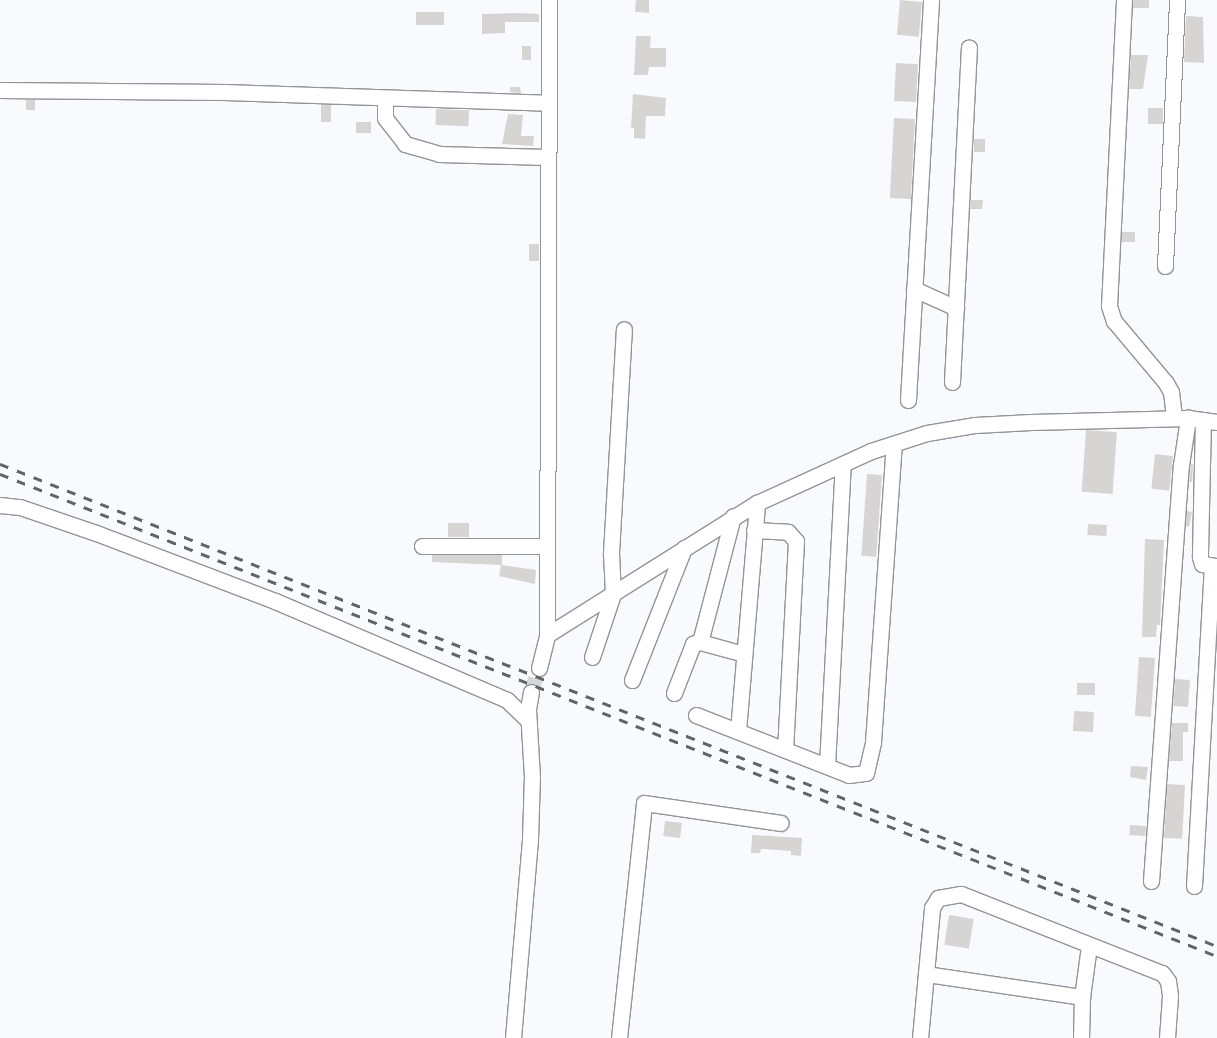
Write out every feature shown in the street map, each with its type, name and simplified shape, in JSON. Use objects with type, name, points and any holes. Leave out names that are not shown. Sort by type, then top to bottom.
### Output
[{"type":"street","points":[[539,668],[547,635],[545,546],[549,0]]},
{"type":"street","points":[[908,400],[931,0]]},
{"type":"street","points":[[1124,0],[1109,306],[1114,321],[1171,392],[1178,416],[1180,465],[1151,881]]},
{"type":"street","points":[[1165,266],[1177,0]]},
{"type":"street","points":[[952,382],[969,47]]},
{"type":"street","points":[[0,90],[224,92],[385,100],[548,103]]},
{"type":"street","points":[[385,100],[385,118],[405,144],[439,154],[548,157]]},
{"type":"street","points":[[914,290],[956,308]]},
{"type":"street","points":[[592,657],[613,594],[610,553],[624,329]]},
{"type":"street","points":[[547,635],[733,516],[757,503],[844,464],[927,433],[975,425],[1178,416],[1210,421],[1200,557],[1202,564],[1215,566],[1194,886]]},
{"type":"street","points":[[696,715],[827,766],[857,775],[866,773],[869,767],[894,444]]},
{"type":"street","points":[[827,766],[844,464]]},
{"type":"street","points":[[738,732],[757,503]]},
{"type":"street","points":[[0,505],[20,507],[106,537],[275,601],[507,700],[529,721]]},
{"type":"street","points":[[700,642],[733,516]]},
{"type":"street","points":[[754,530],[788,532],[796,541],[785,750]]},
{"type":"street","points":[[422,546],[545,546]]},
{"type":"street","points":[[632,680],[684,548]]},
{"type":"street","points":[[674,693],[692,646],[700,642],[744,654]]},
{"type":"street","points":[[513,1038],[530,840],[532,777],[529,721],[531,692]]},
{"type":"street","points":[[619,1038],[644,803],[781,823]]},
{"type":"street","points":[[920,1038],[932,908],[938,898],[948,894],[961,894],[1089,946],[1162,973],[1168,981],[1170,996],[1167,1038]]},
{"type":"street","points":[[1081,1038],[1082,997],[1089,946]]},
{"type":"street","points":[[926,974],[1082,997]]},
{"type":"building","points":[[636,0],[649,0],[649,13],[635,12]]},
{"type":"building","points":[[900,0],[922,2],[919,37],[897,35]]},
{"type":"building","points":[[1133,0],[1149,0],[1149,8],[1133,8]]},
{"type":"building","points":[[416,12],[444,12],[444,25],[416,25]]},
{"type":"building","points":[[482,14],[539,14],[539,22],[505,22],[505,33],[482,34]]},
{"type":"building","points":[[1186,16],[1203,17],[1204,63],[1184,62]]},
{"type":"building","points":[[636,36],[651,36],[650,48],[666,48],[666,67],[649,67],[648,75],[634,75]]},
{"type":"building","points":[[522,46],[531,46],[531,60],[522,60]]},
{"type":"building","points":[[1131,55],[1148,55],[1143,89],[1129,89]]},
{"type":"building","points":[[896,63],[918,64],[916,102],[894,101]]},
{"type":"building","points":[[510,87],[520,87],[521,93],[510,92]]},
{"type":"building","points":[[633,94],[666,98],[665,116],[646,116],[645,139],[634,138],[634,128],[631,128]]},
{"type":"building","points":[[26,100],[35,100],[35,110],[26,110]]},
{"type":"building","points":[[321,105],[331,105],[331,122],[321,122]]},
{"type":"building","points":[[1148,108],[1163,108],[1163,124],[1148,124]]},
{"type":"building","points":[[436,109],[469,110],[468,126],[435,125]]},
{"type":"building","points":[[508,114],[523,115],[521,136],[534,136],[533,146],[502,144]]},
{"type":"building","points":[[894,118],[915,119],[911,199],[890,198]]},
{"type":"building","points":[[356,122],[371,122],[371,133],[356,133]]},
{"type":"building","points":[[974,139],[985,139],[985,152],[974,152]]},
{"type":"building","points":[[971,200],[983,200],[982,209],[970,209]]},
{"type":"building","points":[[1122,232],[1135,232],[1135,242],[1122,242]]},
{"type":"building","points":[[529,244],[539,244],[539,261],[529,261]]},
{"type":"building","points":[[1086,430],[1117,432],[1113,494],[1082,492]]},
{"type":"building","points":[[1155,454],[1173,456],[1169,491],[1151,489]]},
{"type":"building","points":[[1191,464],[1193,464],[1192,482],[1189,482]]},
{"type":"building","points":[[867,474],[882,475],[876,557],[861,556]]},
{"type":"building","points":[[1187,511],[1192,512],[1189,527],[1184,526]]},
{"type":"building","points":[[448,523],[469,523],[469,537],[448,537]]},
{"type":"building","points":[[1088,524],[1107,525],[1106,536],[1087,535]]},
{"type":"building","points":[[1145,539],[1164,540],[1160,625],[1157,625],[1156,637],[1142,637]]},
{"type":"building","points":[[432,555],[502,555],[502,565],[432,562]]},
{"type":"building","points":[[501,565],[536,570],[535,584],[499,576]]},
{"type":"building","points":[[1139,657],[1155,658],[1151,717],[1135,716]]},
{"type":"building","points":[[1175,679],[1190,680],[1188,707],[1173,706]]},
{"type":"building","points":[[1077,683],[1095,683],[1095,695],[1077,695]]},
{"type":"building","points":[[1074,711],[1094,712],[1093,732],[1073,731]]},
{"type":"building","points":[[1172,723],[1188,723],[1188,732],[1183,732],[1183,761],[1169,761]]},
{"type":"building","points":[[1131,766],[1148,767],[1146,780],[1130,777]]},
{"type":"building","points":[[1167,784],[1185,785],[1182,839],[1164,838]]},
{"type":"building","points":[[665,821],[682,823],[680,838],[663,836]]},
{"type":"building","points":[[1130,825],[1146,826],[1145,836],[1129,835]]},
{"type":"building","points":[[752,835],[802,838],[801,856],[791,855],[791,851],[761,849],[760,853],[751,853]]},
{"type":"building","points":[[949,915],[974,919],[969,949],[944,945]]},
{"type":"tunnel","points":[[531,692],[539,668]]},
{"type":"railway","points":[[0,464],[1217,946]]},
{"type":"railway","points":[[0,474],[1217,956]]}]
